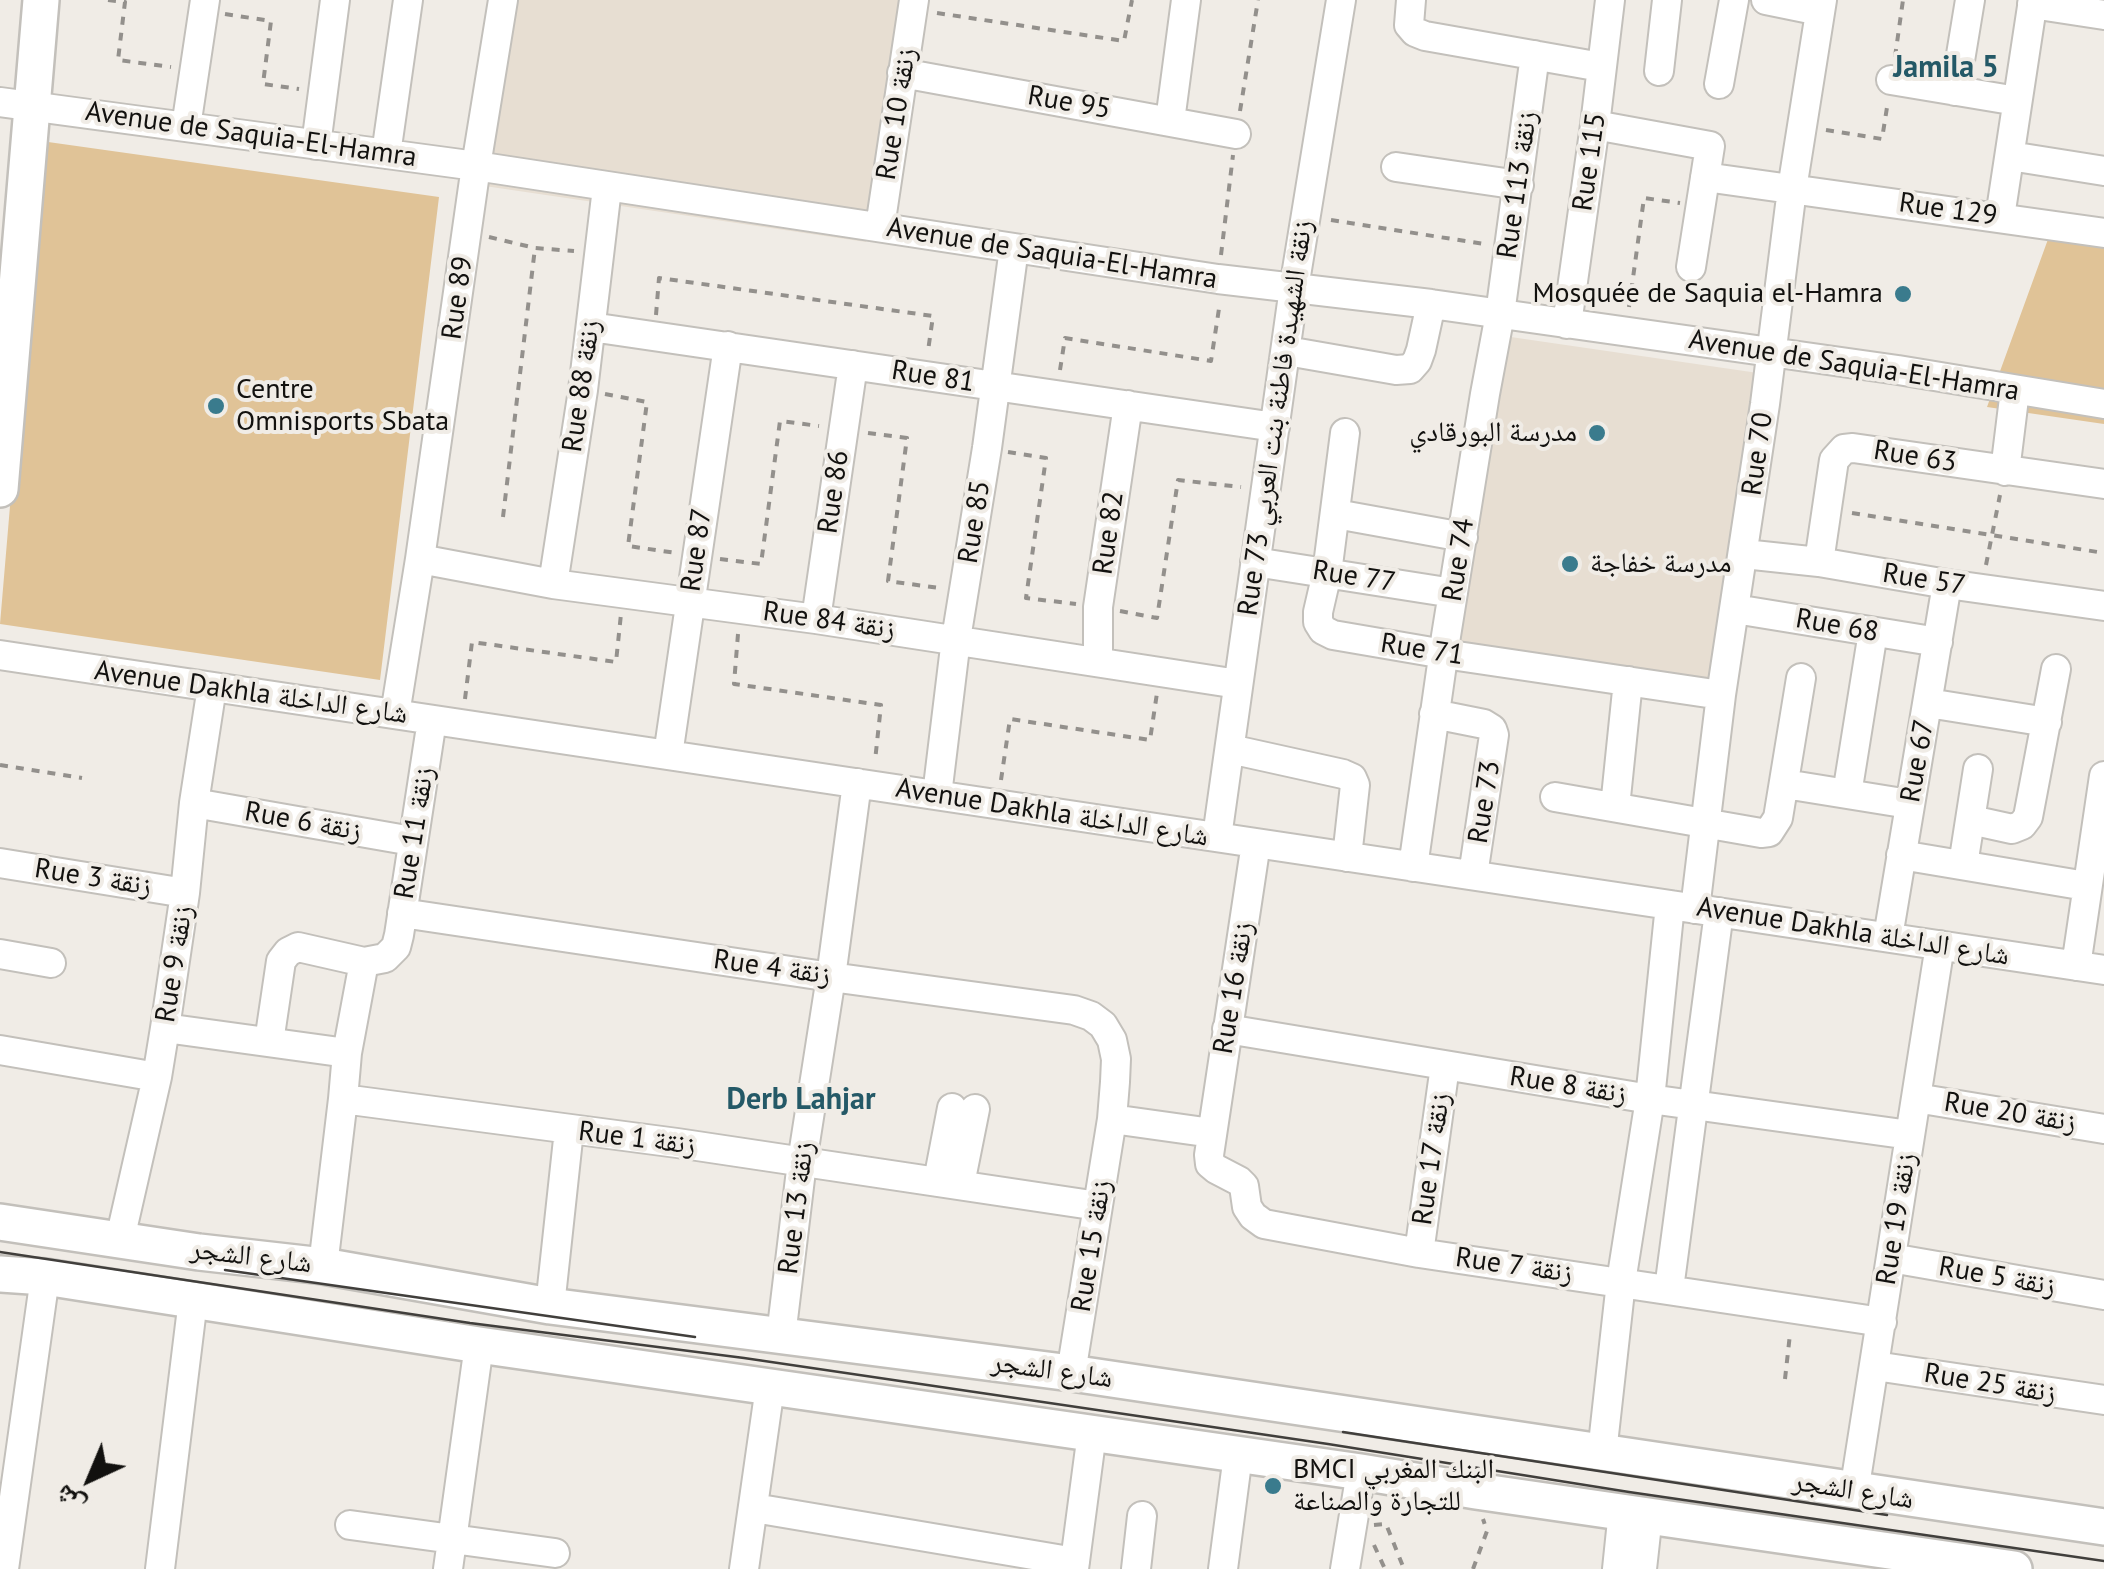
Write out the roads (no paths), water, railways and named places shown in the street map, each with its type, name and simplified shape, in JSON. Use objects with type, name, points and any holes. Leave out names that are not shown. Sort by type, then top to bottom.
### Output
[{"type":"main road","points":[[0,489],[16,104],[41,0]]},
{"type":"main road","name":"شارع الشجر","points":[[0,1222],[322,1266],[550,1306],[1071,1373],[2104,1528]]},
{"type":"main road","name":"شارع الشجر","points":[[0,1274],[46,1277],[479,1346],[1636,1513],[1922,1562],[2014,1569]]},
{"type":"street","points":[[316,145],[335,0]]},
{"type":"street","points":[[386,154],[408,0]]},
{"type":"street","name":"Rue 89","points":[[395,714],[503,0]]},
{"type":"street","points":[[1170,121],[1186,0]]},
{"type":"street","name":"Rue 73 زنقة الشهيدة فاطنة بنت العربي","points":[[1217,837],[1294,288],[1341,0]]},
{"type":"street","points":[[1411,0],[1409,26],[1424,36],[1601,67]]},
{"type":"street","name":"Rue 115","points":[[1567,324],[1610,0]]},
{"type":"street","points":[[1659,71],[1667,0]]},
{"type":"street","points":[[1719,84],[1734,0]]},
{"type":"street","points":[[1766,0],[1821,5]]},
{"type":"street","points":[[1955,90],[1970,0]]},
{"type":"street","points":[[2000,218],[2032,2],[2104,15]]},
{"type":"street","name":"Rue 10 زنقة","points":[[880,227],[914,4]]},
{"type":"street","name":"Rue 70","points":[[1695,908],[1721,695],[1821,5]]},
{"type":"street","points":[[186,127],[204,6]]},
{"type":"street","name":"Rue 113 زنقة","points":[[1500,314],[1536,55]]},
{"type":"street","name":"Rue 95","points":[[902,73],[1236,134]]},
{"type":"street","points":[[1891,80],[2017,101]]},
{"type":"street","name":"Avenue de Saquia-El-Hamra","points":[[16,104],[476,166],[1224,280],[1431,304],[2104,404]]},
{"type":"street","points":[[1595,126],[1710,146],[1691,267]]},
{"type":"street","points":[[2010,156],[2104,171]]},
{"type":"street","points":[[1396,167],[1518,185]]},
{"type":"street","name":"Rue 129","points":[[1706,177],[2104,232]]},
{"type":"street","name":"Rue 88 زنقة","points":[[553,584],[583,390],[607,188]]},
{"type":"street","name":"Rue 85","points":[[938,795],[956,639],[1014,248]]},
{"type":"street","points":[[1287,352],[1410,369],[1417,361],[1431,304]]},
{"type":"street","name":"Rue 74","points":[[1413,866],[1500,314]]},
{"type":"street","name":"Rue 81","points":[[590,327],[1274,427]]},
{"type":"street","name":"Rue 87","points":[[668,755],[728,346]]},
{"type":"street","name":"Rue 86","points":[[816,619],[853,365]]},
{"type":"street","points":[[2005,471],[2015,390]]},
{"type":"street","name":"Rue 82","points":[[1098,662],[1098,607],[1128,404]]},
{"type":"street","name":"Rue 71","points":[[1345,433],[1336,514],[1318,612],[1323,630],[1444,654],[1721,695]]},
{"type":"street","name":"Rue 63","points":[[1820,562],[1834,460],[1844,449],[2104,484]]},
{"type":"street","points":[[1336,514],[1463,538]]},
{"type":"street","name":"Rue 57","points":[[1744,554],[2104,606]]},
{"type":"street","name":"Rue 84 زنقة","points":[[420,559],[553,584],[956,639],[1238,684]]},
{"type":"street","name":"Rue 77","points":[[1255,562],[1454,593]]},
{"type":"street","name":"Rue 67","points":[[1888,938],[1947,584]]},
{"type":"street","name":"Rue 68","points":[[1735,610],[1938,642]]},
{"type":"street","points":[[1847,794],[1873,632]]},
{"type":"street","name":"Avenue Dakhla شارع الداخلة","points":[[0,655],[2104,970]]},
{"type":"street","points":[[1555,798],[1769,832],[1778,818],[1785,784],[1800,678]]},
{"type":"street","points":[[1615,808],[1628,681]]},
{"type":"street","name":"Rue 9 زنقة","points":[[120,1239],[157,1077],[212,687]]},
{"type":"street","points":[[1928,702],[2052,696],[2028,817],[2012,829],[1972,820]]},
{"type":"street","name":"Rue 73","points":[[1434,714],[1484,724],[1494,735],[1473,876]]},
{"type":"street","name":"Rue 11 زنقة","points":[[364,962],[385,958],[396,946],[432,720]]},
{"type":"street","points":[[1230,750],[1352,778],[1355,784],[1347,857]]},
{"type":"street","points":[[1964,865],[1978,770]]},
{"type":"street","points":[[2076,966],[2086,886],[2100,832],[2104,776]]},
{"type":"street","name":"Rue 13 زنقة","points":[[781,1336],[802,1162],[864,784]]},
{"type":"street","points":[[1785,784],[1910,804]]},
{"type":"street","name":"Rue 6 زنقة","points":[[194,803],[412,841]]},
{"type":"street","name":"Rue 16 زنقة","points":[[1212,1132],[1256,843]]},
{"type":"street","points":[[1901,856],[2086,886]]},
{"type":"street","name":"Rue 3 زنقة","points":[[0,862],[185,893]]},
{"type":"street","points":[[1602,1453],[1621,1282],[1650,1099],[1695,908]]},
{"type":"street","points":[[1669,1289],[1694,1106],[1695,908]]},
{"type":"street","name":"Rue 4 زنقة","points":[[402,914],[1074,1010],[1103,1025],[1116,1058]]},
{"type":"street","name":"Rue 19 زنقة","points":[[1854,1492],[1940,946]]},
{"type":"street","points":[[268,1042],[281,961],[288,952],[298,947],[364,962],[347,1053],[322,1266]]},
{"type":"street","points":[[0,954],[51,963]]},
{"type":"street","points":[[165,1028],[347,1053]]},
{"type":"street","name":"Rue 8 زنقة","points":[[1228,1030],[1694,1106],[1910,1136]]},
{"type":"street","points":[[0,1050],[157,1077]]},
{"type":"street","name":"Rue 15 زنقة","points":[[1071,1373],[1112,1119],[1116,1058]]},
{"type":"street","name":"Rue 17 زنقة","points":[[1419,1253],[1445,1066]]},
{"type":"street","name":"Rue 20 زنقة","points":[[1916,1098],[2104,1129]]},
{"type":"street","name":"Rue 1 زنقة","points":[[343,1099],[1098,1206]]},
{"type":"street","points":[[949,1182],[963,1108]]},
{"type":"street","points":[[1112,1119],[1212,1132]]},
{"type":"street","points":[[550,1306],[568,1130]]},
{"type":"street","name":"Rue 7 زنقة","points":[[1212,1132],[1210,1164],[1240,1181],[1248,1207],[1264,1224],[1419,1253],[1882,1322]]},
{"type":"street","name":"Rue 5 زنقة","points":[[1891,1258],[2104,1295]]},
{"type":"street","points":[[4,1569],[46,1277]]},
{"type":"street","points":[[160,1569],[192,1300]]},
{"type":"street","points":[[448,1569],[479,1346]]},
{"type":"street","name":"Rue 25 زنقة","points":[[1875,1366],[2104,1400]]},
{"type":"street","points":[[744,1569],[770,1387]]},
{"type":"street","points":[[754,1508],[1075,1565],[1092,1433]]},
{"type":"street","points":[[1223,1569],[1238,1455]]},
{"type":"street","points":[[1345,1569],[1361,1472]]},
{"type":"street","points":[[1617,1569],[1636,1513]]},
{"type":"street","points":[[1636,1513],[1642,1569]]},
{"type":"street","points":[[1136,1569],[1142,1516]]},
{"type":"street","points":[[350,1525],[555,1553]]},
{"type":"tram line","points":[[0,1252],[470,1323],[744,1358],[2104,1561]]},
{"type":"tram line","points":[[225,1270],[695,1337]]},
{"type":"tram line","points":[[1343,1432],[1887,1515]]},
{"type":"place","name":"Mosquée de Saquia el-Hamra","points":[[1903,294]]},
{"type":"place","name":"Centre Omnisports Sbata","points":[[216,406]]},
{"type":"place","name":"مدرسة البورقادي","points":[[1597,433]]},
{"type":"place","name":"مدرسة خفاجة","points":[[1570,564]]},
{"type":"place","name":"BMCI البنك المغربي للتجارة والصناعة","points":[[1273,1486]]},
{"type":"district","name":"Jamila 5","points":[[1946,68]]},
{"type":"district","name":"Derb Lahjar","points":[[801,1100]]}]
